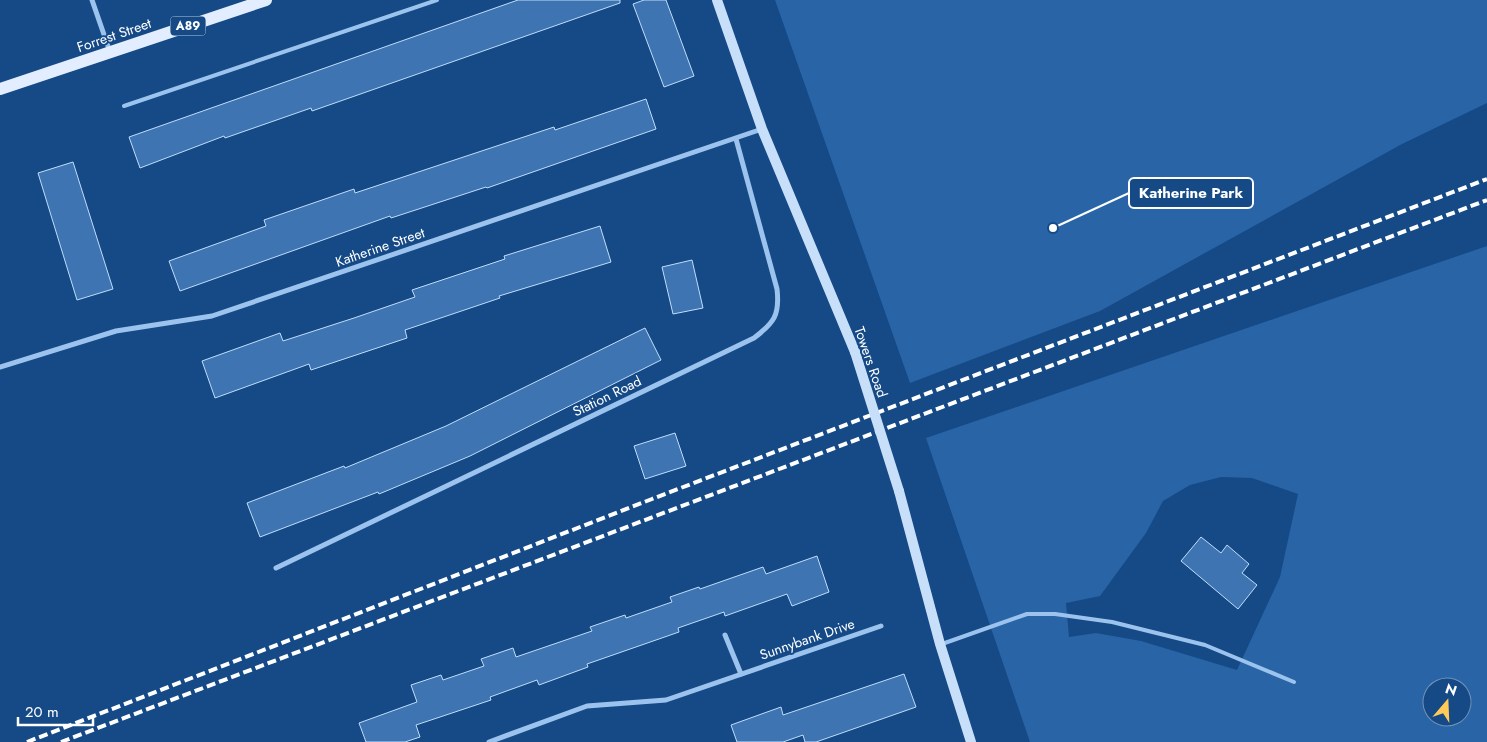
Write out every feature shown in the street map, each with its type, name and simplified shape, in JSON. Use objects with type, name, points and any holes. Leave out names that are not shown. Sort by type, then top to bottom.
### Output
[{"type":"main road","name":"Forrest Street","points":[[0,89],[266,0]]},
{"type":"main road","name":"Towers Road","points":[[717,0],[762,129],[855,352],[899,491],[940,644],[971,742]]},
{"type":"street","points":[[92,0],[111,52]]},
{"type":"street","name":"Katherine Street","points":[[0,367],[116,330],[212,316],[736,140],[762,129]]},
{"type":"street","name":"Station Road","points":[[276,568],[754,338],[771,326],[779,307],[777,289],[736,140]]},
{"type":"street","name":"Sunnybank Drive","points":[[489,742],[587,706],[666,700],[881,626]]},
{"type":"street","points":[[726,635],[741,674]]},
{"type":"lane","points":[[124,106],[437,0]]},
{"type":"lane","points":[[940,644],[1028,614],[1055,614],[1112,622],[1205,645],[1294,682]]},
{"type":"shaded area","points":[[775,0],[1487,0],[1487,103],[1402,144],[1100,311],[910,383]]},
{"type":"shaded area","points":[[1487,246],[1487,742],[1030,742],[926,438]],"holes":[[[1221,477],[1252,478],[1298,494],[1280,577],[1237,670],[1141,641],[1096,633],[1069,637],[1066,603],[1100,596],[1146,533],[1163,501],[1190,485]]]},
{"type":"building","points":[[518,0],[620,0],[620,3],[312,111],[311,108],[225,138],[224,136],[140,168],[129,137]]},
{"type":"building","points":[[644,0],[666,0],[694,76],[664,87],[633,4]]},
{"type":"building","points":[[646,99],[656,129],[487,188],[391,218],[390,216],[180,291],[169,261],[266,226],[264,220],[354,189],[355,193],[554,127],[555,130]]},
{"type":"building","points":[[73,162],[113,289],[77,300],[38,173]]},
{"type":"building","points":[[600,226],[611,262],[499,296],[500,298],[405,330],[407,338],[311,370],[309,364],[215,398],[202,361],[280,333],[283,341],[354,318],[415,297],[412,290],[505,259],[504,256]]},
{"type":"building","points":[[692,260],[703,308],[673,314],[662,267]]},
{"type":"building","points":[[645,328],[661,360],[470,456],[379,494],[378,492],[260,537],[247,503],[344,466],[345,468],[446,426]]},
{"type":"building","points":[[675,433],[686,466],[645,479],[634,446]]},
{"type":"building","points":[[1201,537],[1221,553],[1227,545],[1249,564],[1242,573],[1257,585],[1238,609],[1181,561]]},
{"type":"building","points":[[817,556],[829,592],[792,606],[787,594],[725,616],[724,612],[678,628],[679,632],[587,664],[588,667],[539,685],[537,680],[490,697],[491,700],[416,725],[420,737],[405,742],[366,742],[359,723],[417,702],[411,685],[441,675],[443,680],[484,666],[481,659],[513,648],[516,657],[592,631],[590,627],[625,615],[626,618],[672,602],[670,597],[699,587],[700,589],[763,567],[766,574]]},
{"type":"building","points":[[904,674],[916,707],[816,742],[805,742],[803,735],[783,742],[737,742],[731,725],[781,707],[783,715]]},
{"type":"railway","points":[[27,742],[652,499],[1487,179]]},
{"type":"railway","points":[[61,742],[1487,200]]},
{"type":"place","name":"Katherine Park","points":[[1053,228]]}]
